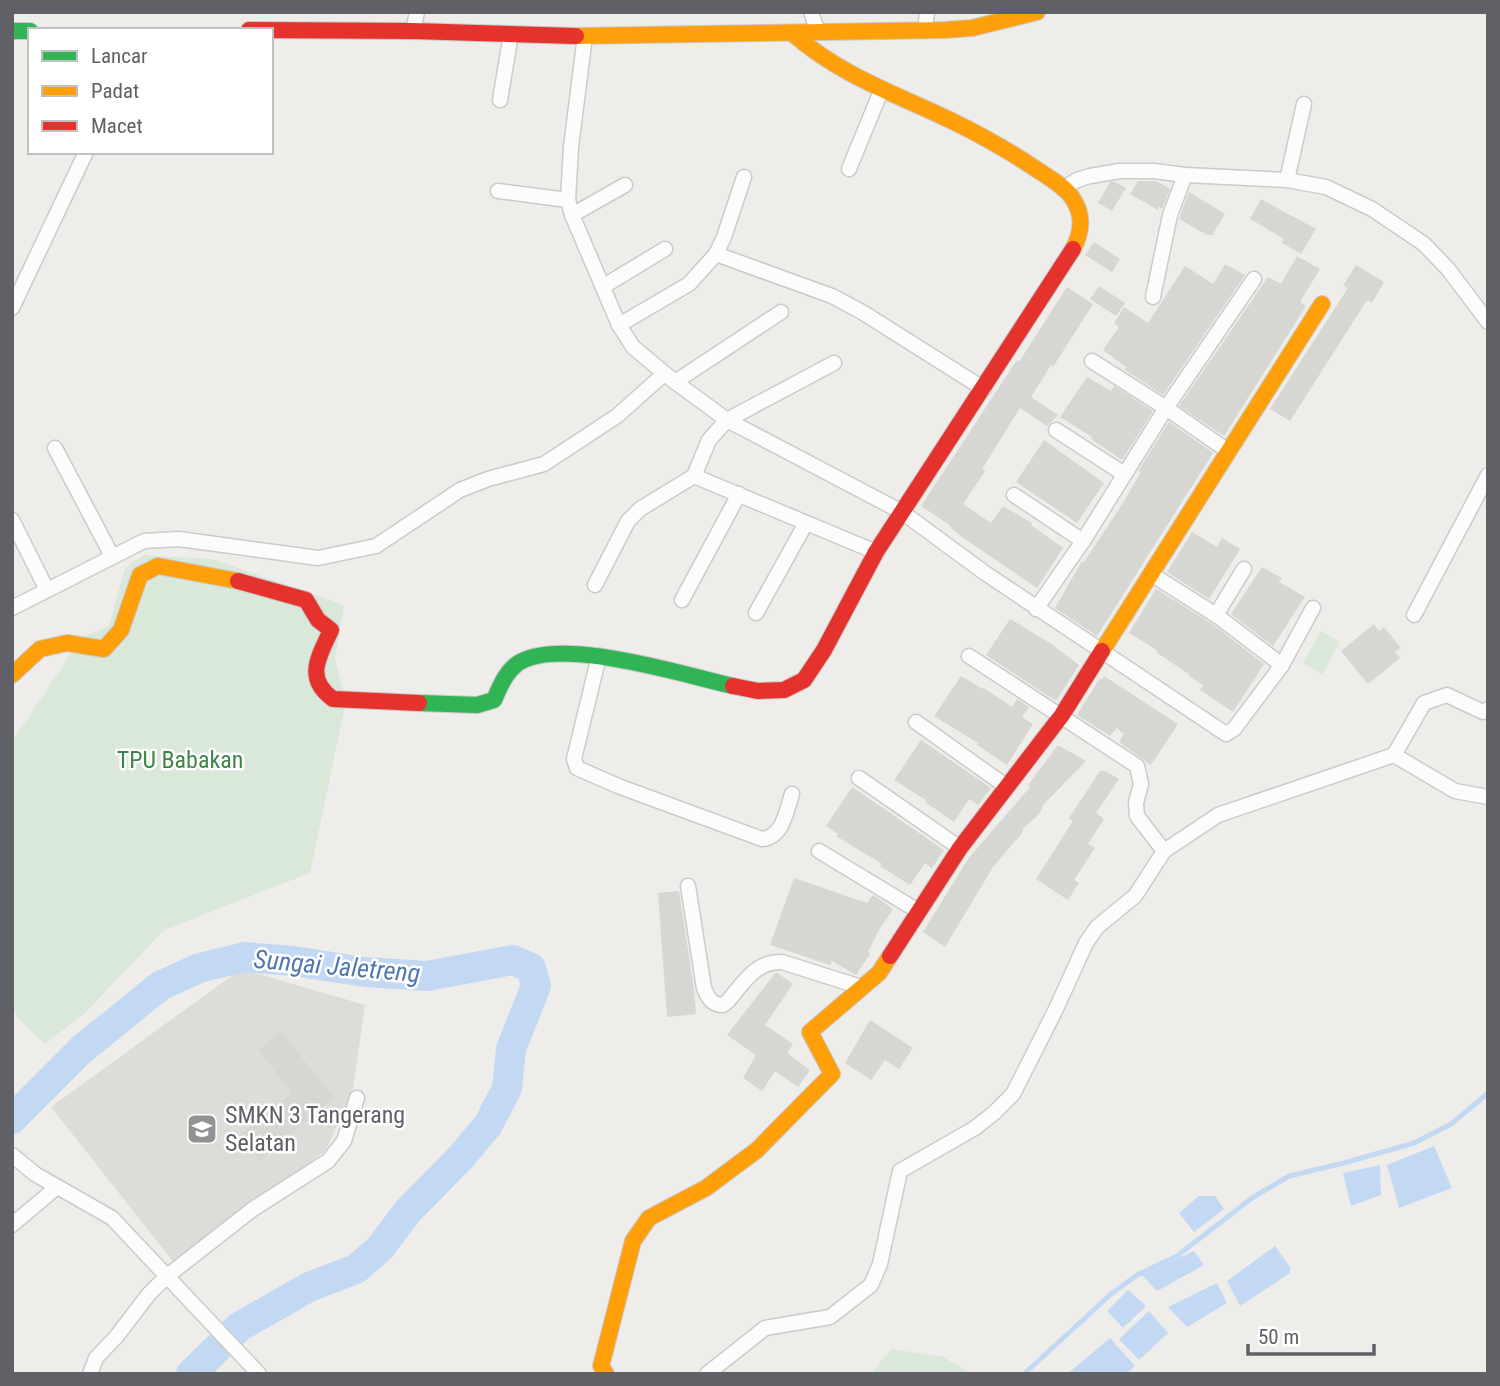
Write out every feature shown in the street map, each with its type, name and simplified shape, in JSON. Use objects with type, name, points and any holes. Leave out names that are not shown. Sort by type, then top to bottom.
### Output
[{"type":"street","points":[[413,31],[417,12]]},
{"type":"street","points":[[811,12],[818,32]]},
{"type":"street","points":[[925,30],[928,12]]},
{"type":"street","points":[[273,30],[585,36],[925,30],[972,28],[1037,12]]},
{"type":"street","points":[[12,675],[40,649],[67,643],[104,649],[121,630],[140,575],[158,566],[232,579],[306,600],[318,620],[331,630],[317,664],[316,678],[319,688],[333,699],[477,705],[494,700],[510,669],[539,654],[565,652],[599,656],[758,691],[783,690],[804,680],[824,650],[876,552],[1082,234],[1083,222],[1072,196],[990,141],[834,67],[792,33]]},
{"type":"street","points":[[500,100],[511,34]]},
{"type":"street","points":[[585,36],[570,147],[568,200],[619,325],[632,347],[669,378],[727,420],[902,512],[1036,609],[1226,734],[1234,729],[1282,665],[1313,608]]},
{"type":"street","points":[[849,169],[881,91]]},
{"type":"street","points":[[1287,180],[1304,104]]},
{"type":"street","points":[[12,308],[85,154]]},
{"type":"street","points":[[1063,189],[1077,180],[1120,171],[1287,180],[1326,187],[1349,197],[1424,244],[1448,269],[1488,322]]},
{"type":"street","points":[[1153,297],[1170,215],[1185,176]]},
{"type":"street","points":[[619,325],[689,284],[716,254],[744,177]]},
{"type":"street","points":[[572,215],[625,185]]},
{"type":"street","points":[[498,191],[568,200]]},
{"type":"street","points":[[604,286],[664,249]]},
{"type":"street","points":[[716,254],[832,296],[984,389]]},
{"type":"street","points":[[1036,609],[1083,541],[1166,408],[1254,279]]},
{"type":"street","points":[[606,1374],[601,1366],[633,1241],[649,1218],[706,1188],[757,1150],[832,1074],[810,1032],[879,974],[960,848],[1062,715],[1322,304]]},
{"type":"street","points":[[12,608],[144,541],[179,539],[318,558],[376,546],[460,489],[544,464],[669,378],[781,312]]},
{"type":"street","points":[[1092,362],[1228,451]]},
{"type":"street","points":[[595,585],[628,521],[640,509],[694,476],[709,440],[727,420],[834,363]]},
{"type":"street","points":[[1056,430],[1124,474]]},
{"type":"street","points":[[55,448],[112,556]]},
{"type":"street","points":[[1414,615],[1488,475]]},
{"type":"street","points":[[694,476],[876,552]]},
{"type":"street","points":[[682,600],[740,494]]},
{"type":"street","points":[[1014,495],[1083,541]]},
{"type":"street","points":[[12,520],[47,590]]},
{"type":"street","points":[[756,613],[806,523]]},
{"type":"street","points":[[1216,615],[1244,569]]},
{"type":"street","points":[[1151,574],[1216,615],[1282,665]]},
{"type":"street","points":[[599,656],[574,759],[577,768],[618,786],[762,839],[770,839],[778,833],[792,794]]},
{"type":"street","points":[[970,656],[1137,766],[1141,785],[1136,803],[1137,816],[1164,851]]},
{"type":"street","points":[[707,1374],[765,1328],[830,1317],[871,1285],[880,1264],[900,1171],[975,1128],[1013,1094],[1086,943],[1097,927],[1135,896],[1164,851],[1218,815],[1394,755],[1424,704],[1447,695],[1483,712],[1488,709]]},
{"type":"street","points":[[916,722],[1007,787]]},
{"type":"street","points":[[1394,755],[1455,791],[1488,797]]},
{"type":"street","points":[[859,778],[960,848]]},
{"type":"street","points":[[819,851],[918,911]]},
{"type":"street","points":[[688,886],[705,988],[714,1003],[723,1005],[755,969],[769,962],[782,962],[861,987]]},
{"type":"street","points":[[90,1374],[96,1358],[166,1277],[253,1209],[328,1161],[344,1141],[357,1098]]},
{"type":"street","points":[[14,1159],[112,1218],[259,1374]]},
{"type":"street","points":[[12,1225],[57,1187]]},
{"type":"shaded area","name":"SMKN 3 Tangerang Selatan","points":[[241,969],[365,1005],[353,1090],[326,1150],[175,1264],[51,1107]]},
{"type":"green space","name":"TPU Babakan","points":[[143,555],[212,559],[344,605],[335,659],[346,701],[310,873],[164,930],[86,1012],[45,1044],[17,1017],[12,1001],[12,742],[82,637],[109,626],[125,568]]},
{"type":"green space","points":[[1321,631],[1340,642],[1322,674],[1303,663]]},
{"type":"green space","points":[[891,1349],[943,1357],[972,1374],[871,1374]]},
{"type":"water","points":[[1434,1146],[1452,1188],[1399,1208],[1387,1165]]},
{"type":"water","points":[[1380,1165],[1381,1195],[1351,1206],[1343,1173]]},
{"type":"water","points":[[1199,1196],[1215,1196],[1224,1209],[1194,1232],[1179,1213]]},
{"type":"water","points":[[1275,1246],[1290,1267],[1290,1273],[1240,1306],[1227,1281]]},
{"type":"water","points":[[1194,1251],[1204,1265],[1157,1291],[1142,1275]]},
{"type":"water","points":[[1217,1283],[1227,1303],[1187,1327],[1168,1307]]},
{"type":"water","points":[[1128,1290],[1146,1306],[1123,1328],[1107,1311]]},
{"type":"water","points":[[1149,1311],[1168,1333],[1139,1360],[1119,1339]]},
{"type":"water","points":[[1110,1338],[1135,1366],[1126,1374],[1067,1374]]},
{"type":"building","points":[[1138,181],[1156,181],[1170,189],[1162,209],[1159,207],[1158,210],[1130,194]]},
{"type":"building","points":[[1110,182],[1126,188],[1112,211],[1098,203]]},
{"type":"building","points":[[1189,192],[1225,214],[1212,235],[1207,235],[1179,219]]},
{"type":"building","points":[[1261,199],[1316,229],[1301,254],[1282,243],[1284,239],[1250,219]]},
{"type":"building","points":[[1094,242],[1120,259],[1112,272],[1085,255]]},
{"type":"building","points":[[1297,256],[1320,269],[1300,302],[1306,306],[1224,436],[1179,406],[1268,277],[1281,284]]},
{"type":"building","points":[[1225,264],[1245,275],[1163,395],[1125,370],[1126,367],[1103,350],[1119,327],[1114,323],[1124,307],[1148,323],[1185,266],[1213,284]]},
{"type":"building","points":[[1356,265],[1384,282],[1372,303],[1367,300],[1290,421],[1270,409],[1348,288],[1343,286]]},
{"type":"building","points":[[1099,286],[1125,303],[1116,316],[1090,299]]},
{"type":"building","points":[[1067,287],[1093,304],[1031,397],[1058,415],[1047,426],[1020,408],[963,504],[991,523],[1003,506],[1032,523],[1031,525],[1063,548],[1037,588],[921,506]]},
{"type":"building","points":[[1087,377],[1111,391],[1114,386],[1153,411],[1122,460],[1060,417]]},
{"type":"building","points":[[1169,422],[1213,453],[1097,636],[1055,608],[1082,561],[1084,562],[1123,503],[1141,472],[1138,471]]},
{"type":"building","points":[[1044,440],[1104,483],[1077,523],[1016,482]]},
{"type":"building","points":[[1192,532],[1217,547],[1222,538],[1240,549],[1209,599],[1167,572]]},
{"type":"building","points":[[1262,567],[1282,578],[1279,582],[1305,597],[1273,646],[1231,614]]},
{"type":"building","points":[[1156,589],[1211,623],[1264,664],[1233,712],[1200,690],[1203,685],[1190,675],[1129,633]]},
{"type":"building","points":[[1010,619],[1050,643],[1079,665],[1056,701],[986,655]]},
{"type":"building","points":[[1374,624],[1379,631],[1384,627],[1401,648],[1395,652],[1400,658],[1368,684],[1341,651]]},
{"type":"building","points":[[961,676],[1012,707],[1017,699],[1029,707],[1022,717],[1033,724],[1007,765],[977,745],[978,743],[934,716]]},
{"type":"building","points":[[1104,676],[1178,724],[1151,765],[1119,742],[1124,734],[1117,728],[1110,736],[1077,715],[1100,678],[1102,680]]},
{"type":"building","points":[[921,740],[991,788],[978,805],[969,799],[954,822],[894,780]]},
{"type":"building","points":[[1058,745],[1086,761],[1045,803],[1039,814],[1022,830],[993,867],[945,947],[923,932],[968,859],[1030,787],[1028,785]]},
{"type":"building","points":[[1100,771],[1119,779],[1096,813],[1104,819],[1088,844],[1095,848],[1074,880],[1079,883],[1068,900],[1036,879],[1073,821],[1069,818]]},
{"type":"building","points":[[852,787],[944,850],[932,868],[925,863],[910,885],[836,836],[838,834],[826,826]]},
{"type":"building","points":[[794,878],[867,903],[873,895],[893,909],[856,975],[832,961],[830,965],[770,945]]},
{"type":"building","points":[[679,891],[696,1014],[667,1017],[658,893]]},
{"type":"building","points":[[776,972],[793,984],[765,1025],[793,1044],[787,1053],[810,1070],[798,1087],[775,1071],[762,1091],[743,1078],[756,1055],[727,1035]]},
{"type":"building","points":[[870,1020],[913,1048],[899,1069],[885,1060],[871,1080],[845,1063]]},
{"type":"building","points":[[281,1031],[334,1098],[289,1135],[295,1142],[279,1155],[274,1149],[260,1160],[240,1135],[292,1093],[258,1050]]},
{"type":"waterway","name":"Sungai Jaletreng","points":[[12,1119],[81,1050],[160,986],[199,968],[245,957],[365,972],[427,976],[513,960],[531,968],[536,986],[511,1049],[507,1088],[488,1125],[408,1211],[380,1248],[356,1269],[309,1287],[239,1327],[191,1374]]},
{"type":"waterway","points":[[1024,1374],[1111,1294],[1137,1275],[1177,1256],[1252,1198],[1289,1176],[1414,1143],[1451,1124],[1488,1093]]},
{"type":"traffic: fast","points":[[12,31],[28,31]]},
{"type":"traffic: fast","points":[[419,703],[477,705],[494,700],[506,676],[517,664],[536,656],[561,654],[622,660],[733,686]]},
{"type":"traffic: slow","points":[[576,36],[945,30],[972,28],[1037,12]]},
{"type":"traffic: slow","points":[[792,33],[849,72],[974,132],[1061,186],[1077,205],[1080,218],[1080,230],[1073,249]]},
{"type":"traffic: slow","points":[[1102,651],[1322,304]]},
{"type":"traffic: slow","points":[[12,675],[40,649],[67,643],[104,649],[121,630],[140,575],[158,566],[238,581]]},
{"type":"traffic: slow","points":[[606,1374],[601,1366],[633,1241],[649,1218],[706,1188],[757,1150],[832,1074],[810,1032],[879,973],[890,956]]},
{"type":"traffic: jam","points":[[273,30],[576,36]]},
{"type":"traffic: jam","points":[[733,686],[758,691],[784,690],[804,680],[824,650],[876,552],[1073,249]]},
{"type":"traffic: jam","points":[[238,581],[306,600],[318,620],[331,630],[319,658],[316,675],[324,691],[333,699],[419,703]]},
{"type":"traffic: jam","points":[[890,956],[960,848],[1062,715],[1102,651]]},
{"type":"place","name":"SMKN 3 Tangerang Selatan","points":[[202,1129]]}]
